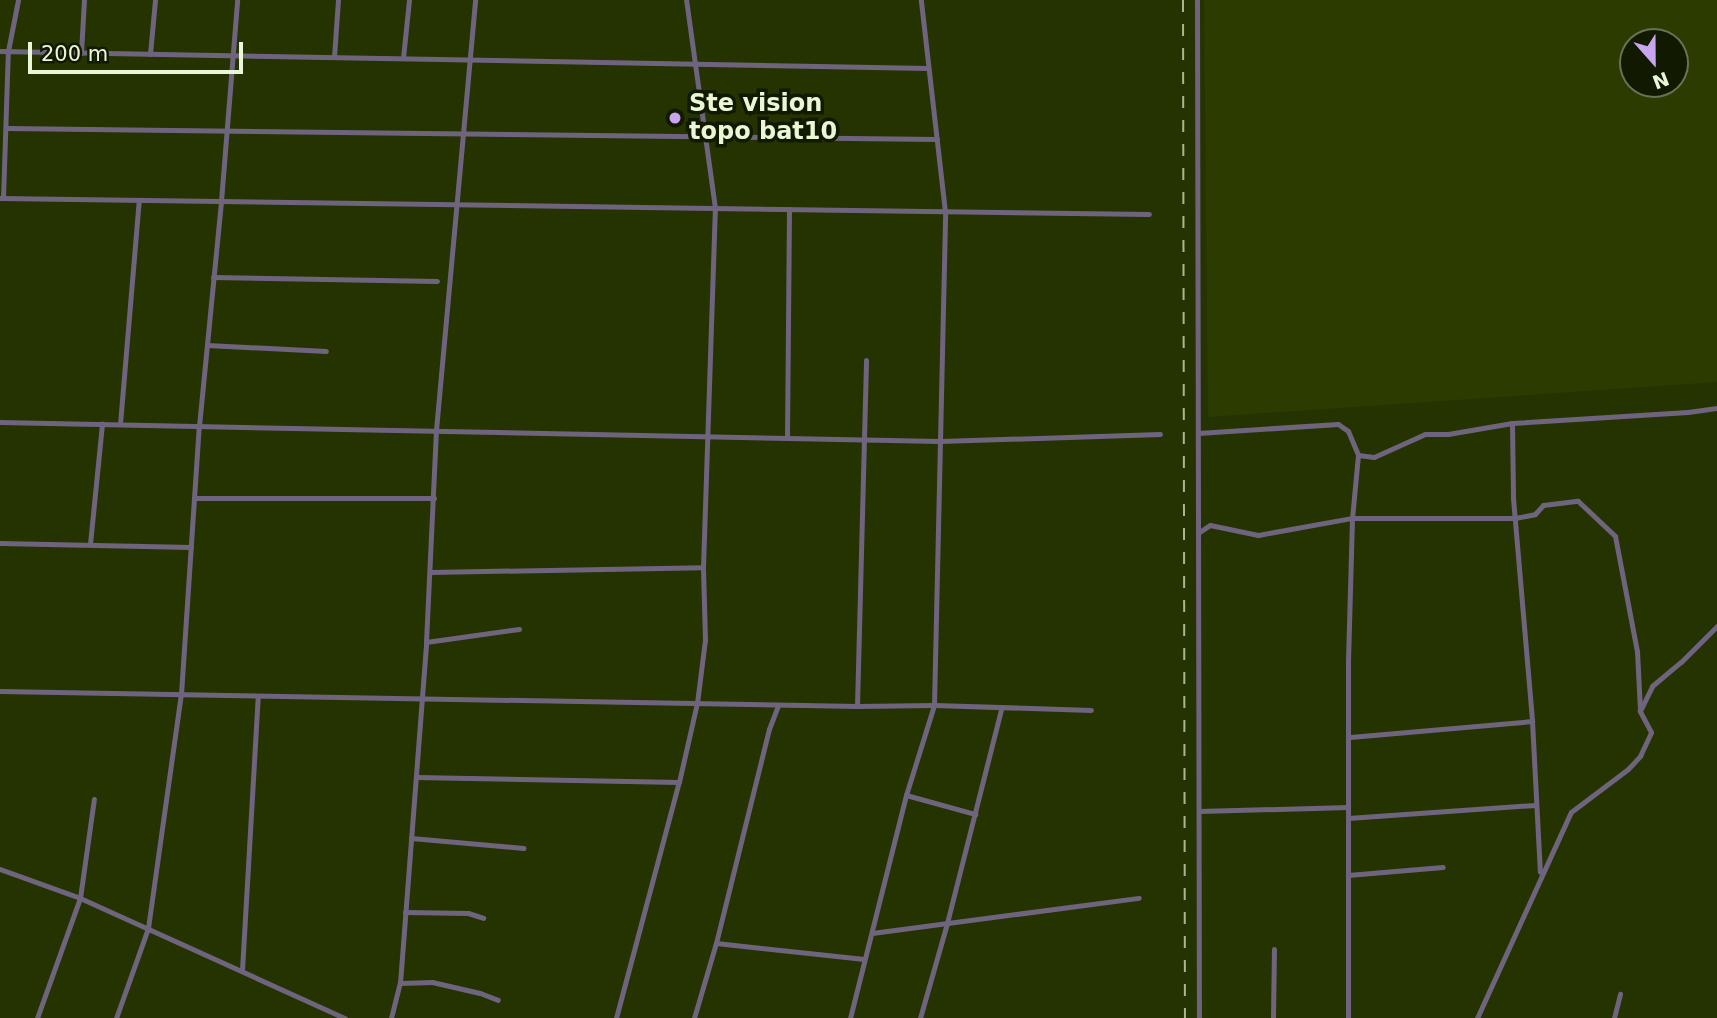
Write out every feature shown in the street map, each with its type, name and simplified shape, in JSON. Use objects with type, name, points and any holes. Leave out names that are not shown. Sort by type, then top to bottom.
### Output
[{"type":"street","points":[[18,0],[8,51],[1,198],[1149,214]]},
{"type":"street","points":[[81,53],[84,0]]},
{"type":"street","points":[[150,54],[155,0]]},
{"type":"street","points":[[124,1018],[117,1016],[148,928],[181,694],[199,426],[237,0]]},
{"type":"street","points":[[334,57],[338,0]]},
{"type":"street","points":[[403,58],[409,0]]},
{"type":"street","points":[[391,1018],[400,983],[426,642],[436,430],[475,0]]},
{"type":"street","points":[[616,1018],[679,782],[697,703],[705,640],[703,568],[710,436],[715,208],[686,0]]},
{"type":"street","points":[[849,1018],[906,794],[934,705],[945,212],[921,0]]},
{"type":"street","points":[[1197,0],[1199,1018]]},
{"type":"street","points":[[0,51],[929,68]]},
{"type":"street","points":[[6,128],[937,139]]},
{"type":"street","points":[[120,424],[139,200]]},
{"type":"street","points":[[787,438],[789,209]]},
{"type":"street","points":[[213,277],[437,281]]},
{"type":"street","points":[[207,345],[326,351]]},
{"type":"street","points":[[857,706],[866,360]]},
{"type":"street","points":[[1358,455],[1374,457],[1425,433],[1448,434],[1511,423],[1717,408]]},
{"type":"street","points":[[0,422],[940,441],[1160,434]]},
{"type":"street","points":[[1511,423],[1540,875]]},
{"type":"street","points":[[90,544],[102,424]]},
{"type":"street","points":[[1198,433],[1338,424],[1348,432],[1358,455],[1352,518],[1348,1018]]},
{"type":"street","points":[[194,498],[434,498]]},
{"type":"street","points":[[1198,533],[1210,524],[1258,535],[1352,518],[1515,518],[1535,514],[1543,505],[1578,501],[1615,536],[1631,616],[1640,711],[1651,732],[1647,747],[1628,769],[1571,812],[1477,1018]]},
{"type":"street","points":[[0,543],[191,547]]},
{"type":"street","points":[[430,572],[703,568]]},
{"type":"street","points":[[1640,711],[1652,686],[1681,662],[1717,625]]},
{"type":"street","points":[[426,642],[519,629]]},
{"type":"street","points":[[0,691],[778,705],[934,705],[1091,710]]},
{"type":"street","points":[[242,970],[258,696]]},
{"type":"street","points":[[694,1018],[716,943],[769,729],[778,705]]},
{"type":"street","points":[[920,1018],[1001,709]]},
{"type":"street","points":[[1350,737],[1532,721]]},
{"type":"street","points":[[416,777],[679,782]]},
{"type":"street","points":[[906,794],[975,814]]},
{"type":"street","points":[[37,1018],[80,898],[94,799]]},
{"type":"street","points":[[1348,818],[1536,805]]},
{"type":"street","points":[[1199,811],[1348,807]]},
{"type":"street","points":[[411,838],[524,848]]},
{"type":"street","points":[[1348,875],[1443,867]]},
{"type":"street","points":[[0,869],[80,898],[345,1018]]},
{"type":"street","points":[[872,933],[1139,898]]},
{"type":"street","points":[[405,912],[468,913],[483,918]]},
{"type":"street","points":[[716,943],[864,959]]},
{"type":"street","points":[[1273,1018],[1274,949]]},
{"type":"street","points":[[400,983],[432,982],[498,1000]]},
{"type":"street","points":[[1614,1018],[1620,994]]},
{"type":"shaded area","points":[[1204,0],[1717,0],[1717,382],[1208,417]]},
{"type":"railway","points":[[1183,0],[1185,1018]]},
{"type":"place","name":"Ste vision topo bat10","points":[[675,118]]}]
